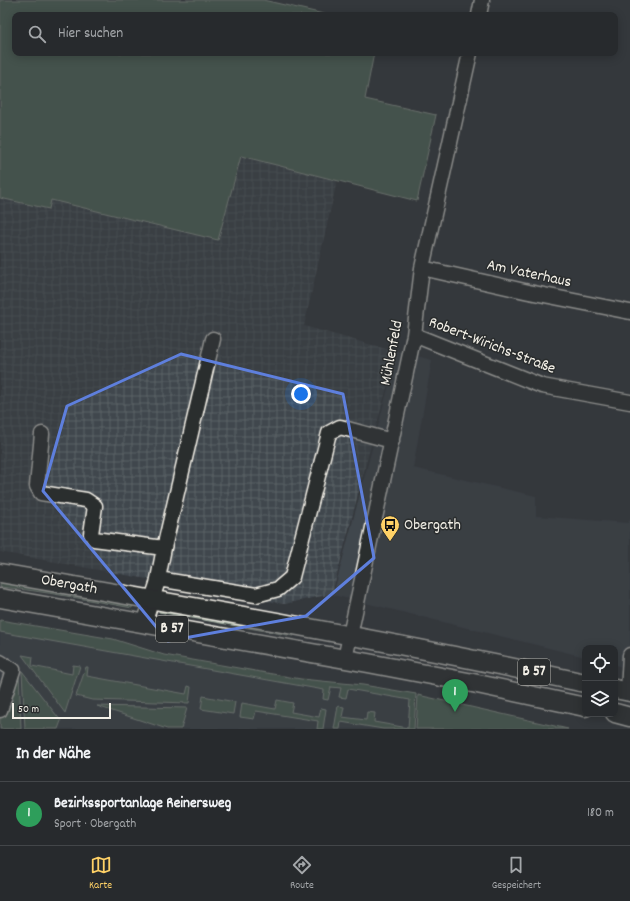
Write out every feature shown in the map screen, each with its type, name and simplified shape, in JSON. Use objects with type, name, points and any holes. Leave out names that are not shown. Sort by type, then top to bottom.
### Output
[{"type":"main road","name":"Obergath","points":[[0,573],[350,635],[582,681]]},
{"type":"main road","name":"Obergath","points":[[0,598],[468,682],[582,706]]},
{"type":"main road","points":[[618,714],[630,717]]},
{"type":"street","points":[[480,12],[482,0]]},
{"type":"street","name":"Mühlenfeld","points":[[345,660],[414,334],[422,268],[469,56]]},
{"type":"street","name":"Am Vaterhaus","points":[[422,268],[529,292],[630,312]]},
{"type":"street","name":"Robert-Wirichs-Straße","points":[[414,334],[542,386],[630,402]]},
{"type":"street","points":[[144,624],[158,579],[213,339]]},
{"type":"street","points":[[158,579],[256,595],[278,589],[292,577],[329,433],[340,427],[392,441]]},
{"type":"street","points":[[42,434],[37,486],[41,493],[86,500],[95,506],[91,534],[94,539],[164,548]]},
{"type":"street","points":[[624,691],[630,655]]},
{"type":"street","points":[[0,662],[13,670],[0,710]]},
{"type":"highlighted area","points":[[181,354],[343,394],[374,558],[306,616],[168,641],[43,491],[67,406]]},
{"type":"shaded area","points":[[241,156],[337,181],[304,326],[397,352],[332,594],[284,604],[0,552],[0,198],[49,209],[51,200],[218,240]]},
{"type":"shaded area","points":[[398,351],[432,360],[413,468],[536,496],[536,516],[628,523],[630,519],[630,669],[618,666],[618,645],[582,645],[582,656],[333,595]]},
{"type":"shaded area","points":[[0,620],[113,639],[164,655],[301,679],[363,685],[416,694],[414,729],[0,729]]},
{"type":"green space","points":[[0,0],[263,0],[315,12],[12,12],[12,56],[373,56],[365,99],[436,115],[417,201],[241,156],[218,240],[51,200],[49,209],[0,198]]},
{"type":"green space","points":[[0,579],[133,603],[132,608],[50,593],[0,587]]},
{"type":"green space","points":[[159,608],[294,631],[293,636],[159,612]]},
{"type":"green space","points":[[0,620],[113,639],[164,655],[301,679],[363,685],[416,694],[414,729],[383,729],[341,722],[340,729],[334,729],[338,706],[344,707],[342,717],[366,720],[367,712],[375,713],[374,722],[408,728],[410,700],[348,689],[346,698],[339,697],[341,688],[331,687],[328,700],[323,699],[324,690],[0,632]]},
{"type":"green space","points":[[22,655],[33,657],[32,666],[72,674],[73,665],[80,666],[65,713]]},
{"type":"green space","points":[[86,667],[88,667],[87,676],[186,694],[188,686],[191,687],[189,703],[92,700],[76,696]]},
{"type":"green space","points":[[19,669],[21,729],[0,729],[0,719],[15,673]]},
{"type":"green space","points":[[22,671],[61,721],[58,729],[25,729]]},
{"type":"green space","points":[[418,695],[568,729],[416,729]]},
{"type":"green space","points":[[203,696],[235,702],[233,714],[201,709]]},
{"type":"green space","points":[[277,700],[293,703],[291,712],[319,717],[321,708],[326,709],[323,729],[317,729],[318,721],[256,711],[254,719],[240,717],[242,703],[275,709]]},
{"type":"green space","points":[[97,706],[187,708],[181,729],[167,729]]},
{"type":"place","name":"Obergath","points":[[390,542]]},
{"type":"place","name":"Bezirkssportanlage Reinersweg","points":[[455,712]]}]
